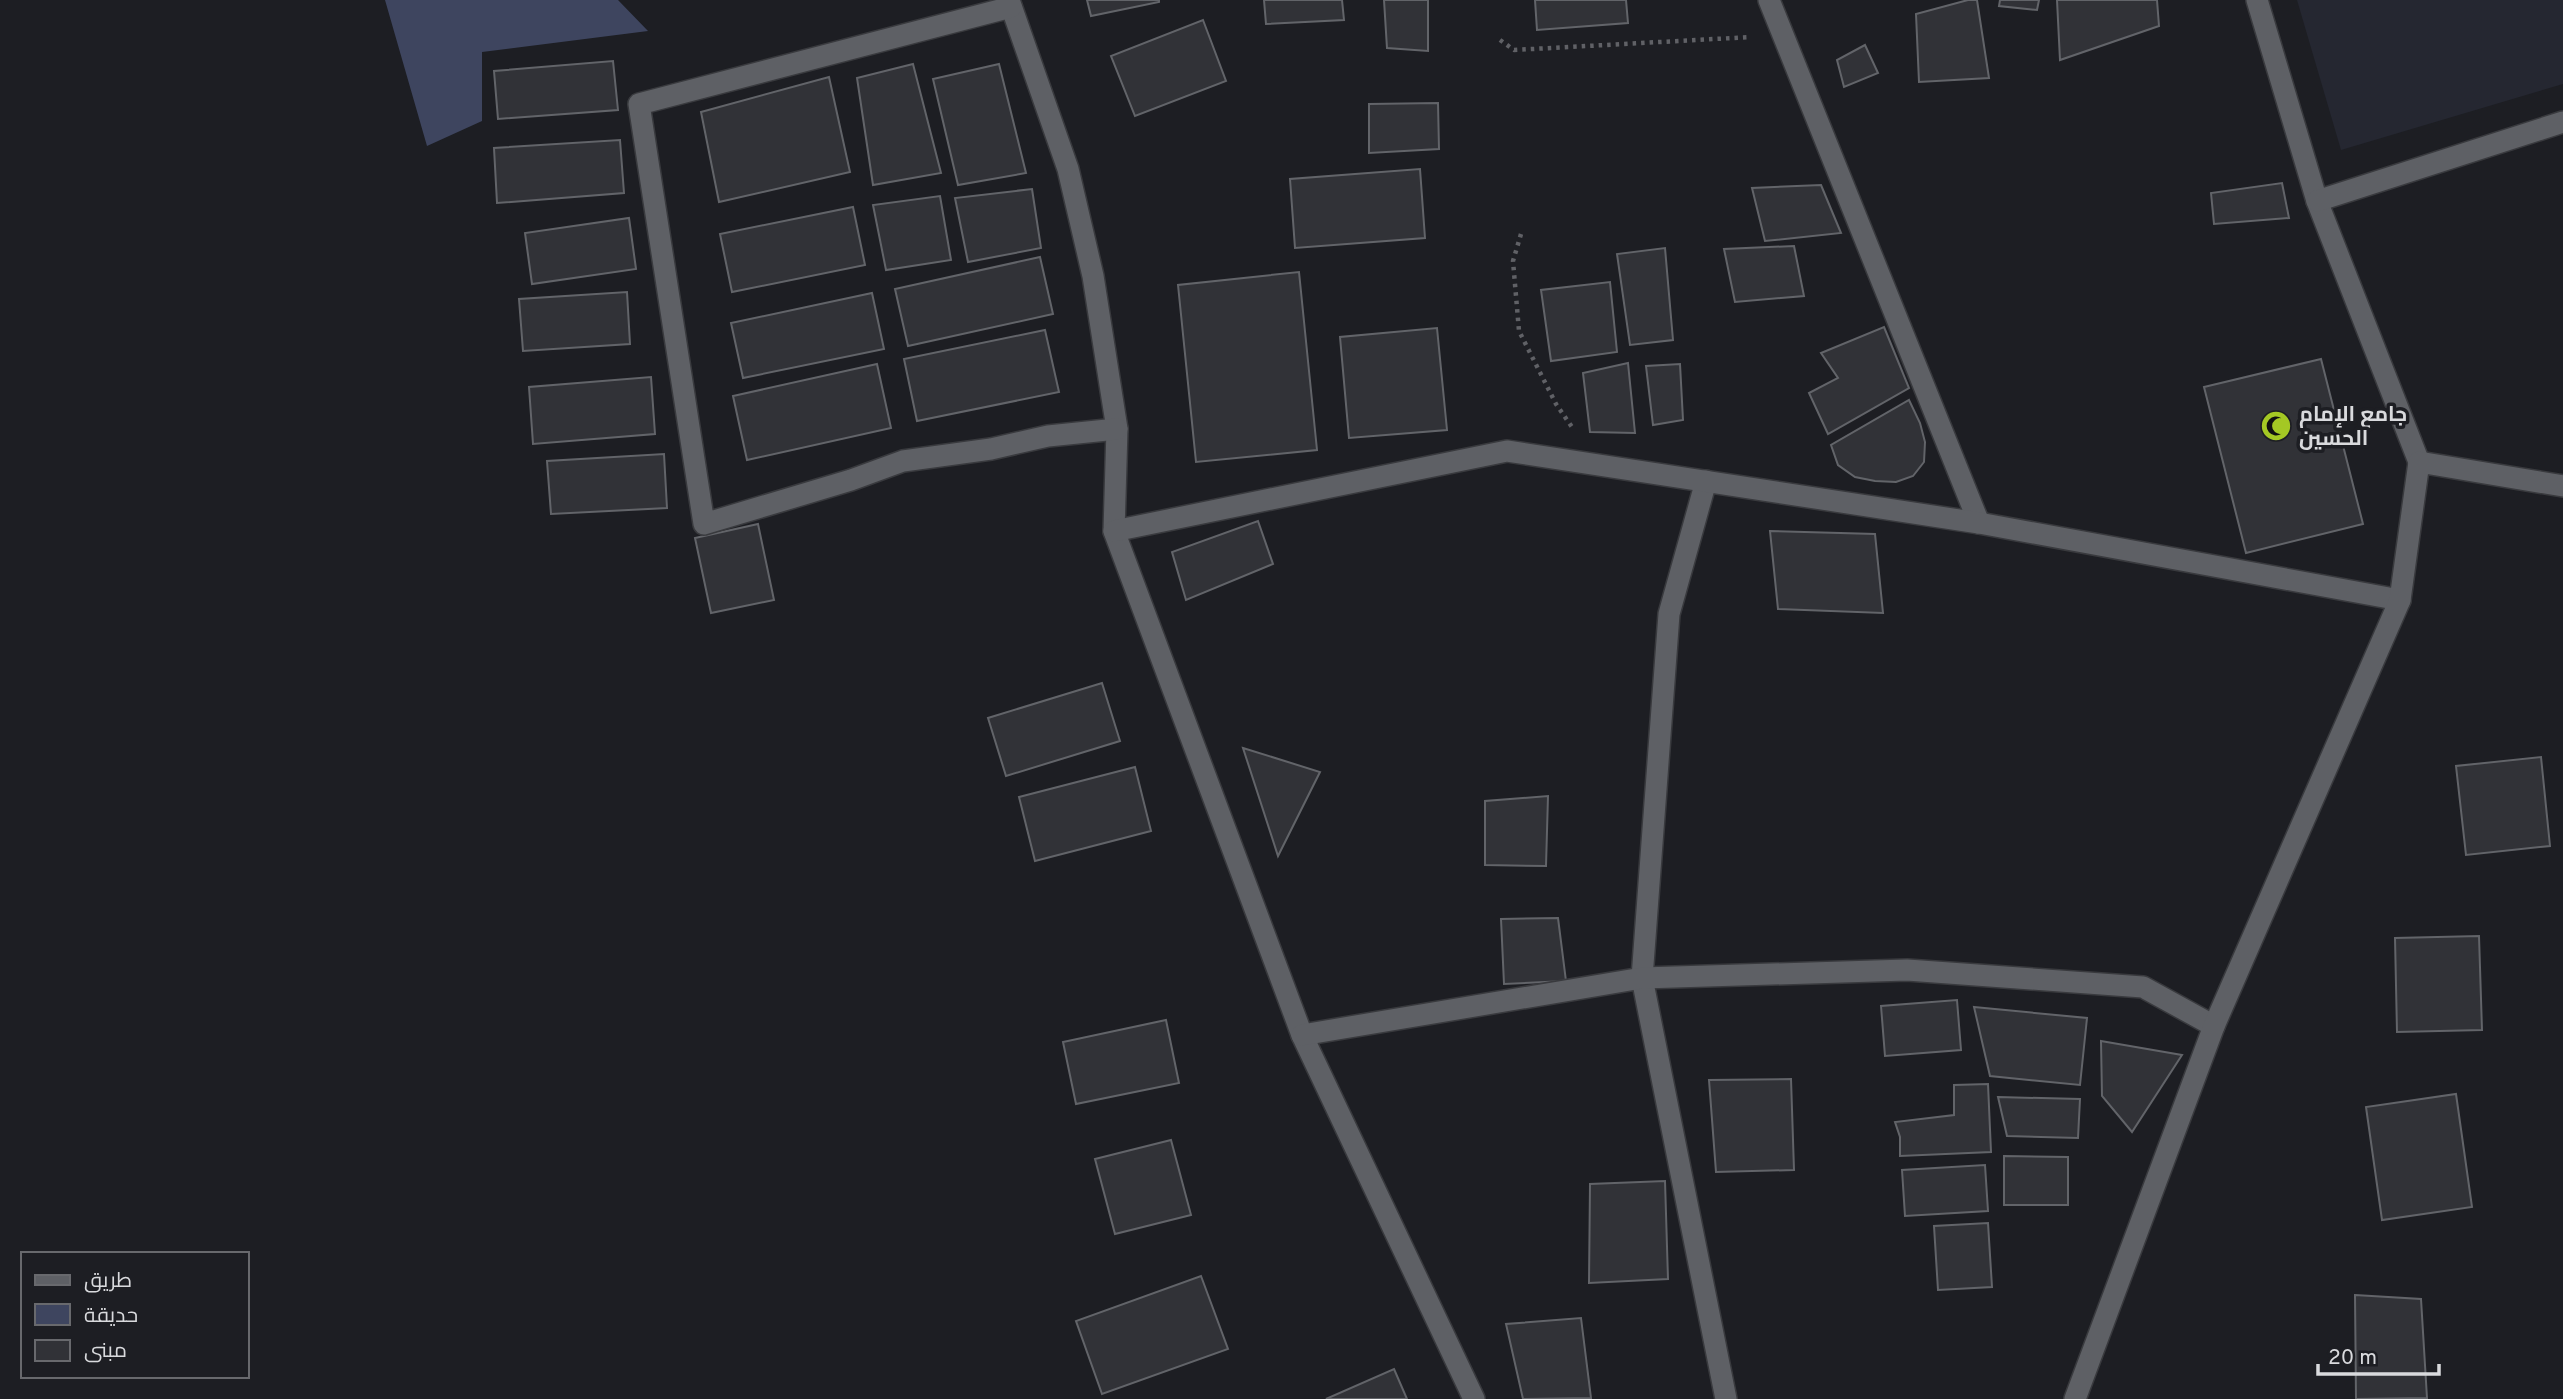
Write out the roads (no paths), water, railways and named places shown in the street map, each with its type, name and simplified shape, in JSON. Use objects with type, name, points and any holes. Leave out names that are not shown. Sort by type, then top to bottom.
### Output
[{"type":"street","points":[[1769,0],[1979,523]]},
{"type":"street","points":[[2075,1399],[2214,1026],[2400,600],[2419,462],[2317,201],[2257,0]]},
{"type":"street","points":[[1117,429],[1048,436],[991,449],[903,461],[850,480],[704,524],[639,104],[1010,4],[1068,169],[1093,275],[1117,429],[1114,531],[1302,1035],[1474,1399]]},
{"type":"street","points":[[2317,201],[2563,122]]},
{"type":"street","points":[[1114,531],[1507,451],[1979,523],[2400,600]]},
{"type":"street","points":[[2419,462],[2563,486]]},
{"type":"street","points":[[1706,481],[1669,614],[1642,978],[1726,1399]]},
{"type":"street","points":[[1302,1035],[1642,978],[1907,971],[2143,986],[2214,1026]]},
{"type":"place","name":"جامع الإمام الحسين","points":[[2276,426]]}]
